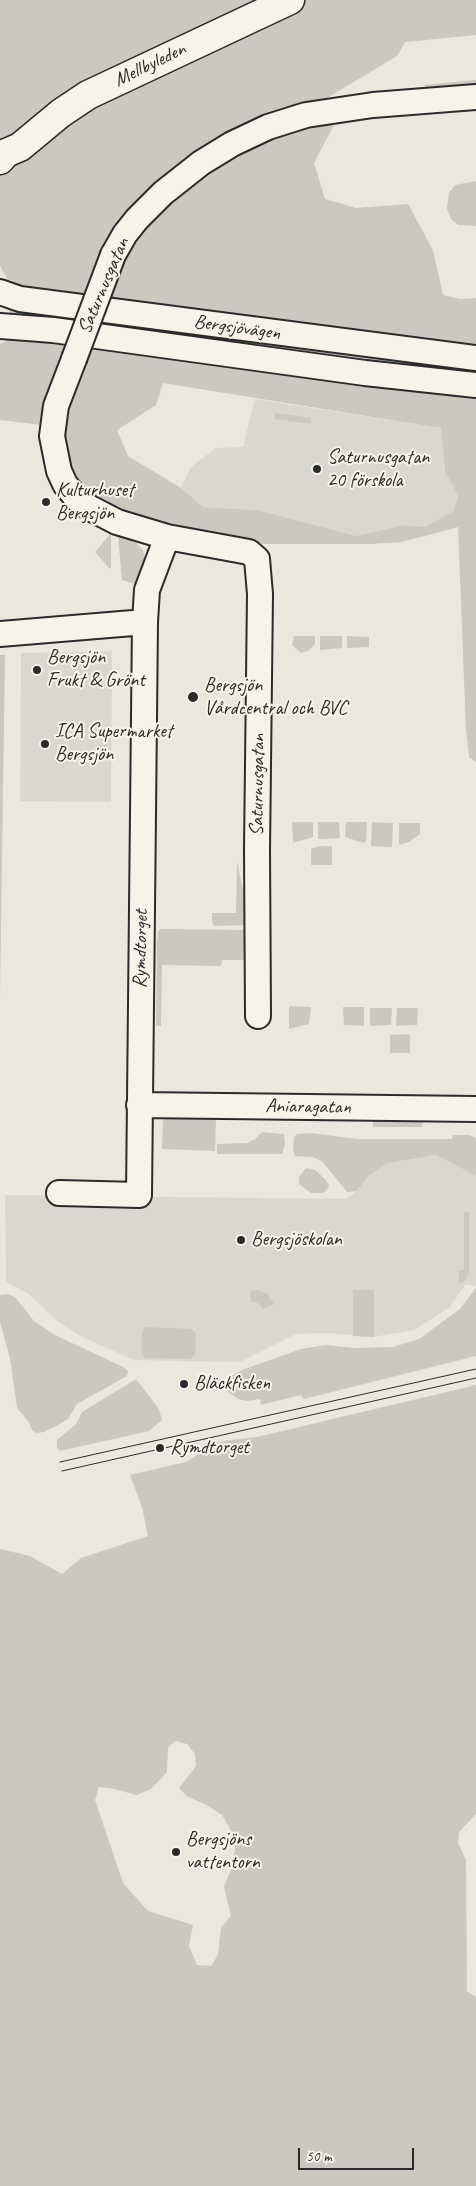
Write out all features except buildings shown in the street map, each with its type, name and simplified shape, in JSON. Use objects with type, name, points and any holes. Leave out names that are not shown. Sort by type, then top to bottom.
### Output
[{"type":"main road","name":"Mellbyleden","points":[[0,182],[15,161],[10,154],[46,124],[88,96],[290,0]]},
{"type":"street","name":"Saturnusgatan","points":[[258,1016],[259,568],[257,559],[249,552],[167,537],[117,522],[90,508],[78,499],[65,484],[59,471],[54,452],[52,422],[56,406],[113,255],[125,234],[162,193],[201,163],[232,144],[268,127],[306,115],[373,105],[476,97]]},
{"type":"street","name":"Bergsjövägen","points":[[0,292],[20,299],[476,358]]},
{"type":"street","name":"Bergsjövägen","points":[[0,326],[53,330],[375,374],[476,385]]},
{"type":"street","name":"Rymdtorget","points":[[58,1193],[139,1195],[145,622],[147,590],[167,537]]},
{"type":"street","points":[[0,634],[145,622]]},
{"type":"street","name":"Aniaragatan","points":[[140,1105],[476,1109]]},
{"type":"shaded area","points":[[0,0],[476,0],[476,35],[405,42],[397,56],[327,98],[333,127],[314,163],[325,199],[356,208],[408,204],[433,250],[443,295],[460,299],[476,298],[476,762],[469,757],[466,730],[458,527],[402,542],[371,544],[263,544],[162,529],[113,512],[90,492],[72,470],[66,446],[66,428],[0,420],[0,344],[5,342],[14,281],[8,280],[0,266]],"holes":[[[163,383],[441,428],[445,472],[458,495],[454,511],[424,527],[404,525],[357,536],[257,510],[203,507],[181,488],[128,456],[117,430],[156,405]]]},
{"type":"shaded area","points":[[476,80],[476,89],[429,90],[424,85]]},
{"type":"shaded area","points":[[476,181],[476,226],[458,225],[451,219],[447,209],[449,193],[455,185]]},
{"type":"shaded area","name":"Saturnusgatan 20 förskola","points":[[255,399],[441,428],[445,472],[458,495],[454,511],[424,527],[404,525],[357,536],[257,510],[203,507],[181,488],[191,467],[216,448],[243,447]]},
{"type":"shaded area","points":[[275,413],[311,418],[311,424],[275,419]]},
{"type":"shaded area","points":[[111,533],[111,568],[110,569],[95,552]]},
{"type":"shaded area","points":[[118,536],[135,542],[143,550],[145,559],[141,586],[122,580]]},
{"type":"shaded area","points":[[294,636],[315,636],[315,644],[308,651],[301,653],[292,645]]},
{"type":"shaded area","points":[[320,636],[342,636],[342,648],[320,650]]},
{"type":"shaded area","points":[[347,636],[369,637],[369,647],[347,648]]},
{"type":"shaded area","points":[[112,651],[111,802],[20,801],[21,653]]},
{"type":"shaded area","points":[[0,655],[5,655],[0,996]]},
{"type":"shaded area","points":[[292,822],[313,822],[313,837],[293,843]]},
{"type":"shaded area","points":[[318,822],[339,822],[340,838],[318,839]]},
{"type":"shaded area","points":[[346,822],[367,822],[366,841],[364,843],[345,837]]},
{"type":"shaded area","points":[[372,822],[393,823],[392,847],[371,846]]},
{"type":"shaded area","points":[[399,823],[420,823],[420,834],[409,842],[399,845]]},
{"type":"shaded area","points":[[321,846],[332,846],[332,865],[311,865],[311,849]]},
{"type":"shaded area","points":[[237,861],[242,886],[251,903],[249,925],[214,926],[212,913],[236,913]]},
{"type":"shaded area","points":[[161,929],[248,930],[250,960],[222,960],[221,966],[162,965],[161,1026],[156,1026],[157,943],[158,931]]},
{"type":"shaded area","points":[[289,1006],[311,1007],[309,1024],[289,1029]]},
{"type":"shaded area","points":[[343,1007],[364,1007],[364,1026],[344,1025]]},
{"type":"shaded area","points":[[370,1008],[392,1008],[391,1025],[370,1026]]},
{"type":"shaded area","points":[[397,1008],[418,1008],[417,1025],[396,1026]]},
{"type":"shaded area","points":[[410,1034],[410,1053],[390,1053],[390,1035]]},
{"type":"shaded area","points":[[373,1116],[423,1117],[422,1127],[373,1127]]},
{"type":"shaded area","points":[[163,1118],[216,1119],[215,1151],[162,1149]]},
{"type":"shaded area","points":[[262,1132],[284,1134],[285,1144],[282,1154],[217,1154],[217,1144],[247,1143],[255,1139]]},
{"type":"shaded area","points":[[311,1133],[357,1139],[452,1139],[453,1135],[469,1135],[476,1138],[476,1176],[436,1155],[388,1163],[368,1176],[357,1191],[347,1192],[322,1161],[312,1157],[295,1156],[293,1149],[294,1137],[297,1134]]},
{"type":"shaded area","name":"Bergsjöskolan","points":[[436,1155],[476,1176],[476,1286],[466,1284],[449,1308],[414,1330],[373,1337],[329,1333],[296,1334],[240,1362],[134,1360],[82,1337],[57,1321],[29,1294],[6,1282],[5,1195],[345,1199],[357,1191],[368,1176],[388,1163]]},
{"type":"shaded area","points":[[306,1168],[315,1170],[325,1179],[329,1185],[327,1190],[323,1193],[311,1193],[299,1184],[299,1177]]},
{"type":"shaded area","points":[[464,1211],[469,1212],[469,1273],[465,1281],[459,1283],[459,1270],[464,1270]]},
{"type":"shaded area","points":[[476,1288],[476,1356],[304,1399],[301,1395],[261,1405],[260,1399],[247,1401],[238,1399],[228,1392],[227,1385],[230,1377],[242,1370],[301,1349],[325,1345],[355,1348],[393,1347],[419,1339],[460,1309]]},
{"type":"shaded area","points":[[257,1290],[267,1294],[274,1304],[263,1309],[258,1303],[251,1302],[250,1291]]},
{"type":"shaded area","points":[[353,1290],[374,1290],[374,1337],[353,1336]]},
{"type":"shaded area","points":[[7,1294],[15,1297],[34,1321],[55,1335],[123,1367],[128,1371],[127,1376],[77,1404],[68,1419],[44,1432],[36,1433],[17,1408],[10,1358],[0,1322],[0,1295]]},
{"type":"shaded area","points":[[146,1327],[192,1329],[196,1333],[195,1354],[191,1359],[145,1358],[141,1352],[142,1333]]},
{"type":"shaded area","points":[[136,1379],[159,1409],[162,1420],[149,1431],[60,1451],[57,1448],[57,1440],[76,1424],[82,1412]]},
{"type":"shaded area","points":[[476,1385],[476,1814],[459,1832],[458,1843],[466,1860],[467,1991],[476,1997],[476,2186],[0,2186],[0,1549],[30,1556],[62,1574],[81,1558],[148,1536],[142,1507],[130,1475],[186,1462],[214,1444],[229,1440],[257,1437]],"holes":[[[175,1741],[187,1744],[195,1754],[196,1766],[179,1788],[188,1797],[205,1804],[222,1815],[232,1832],[235,1850],[231,1870],[224,1886],[231,1916],[221,1927],[218,1955],[211,1966],[197,1965],[189,1946],[193,1925],[148,1911],[123,1883],[95,1800],[99,1787],[137,1795],[151,1789],[167,1772],[168,1748]]]},
{"type":"tram line","points":[[60,1462],[476,1369]]},
{"type":"tram line","points":[[62,1471],[476,1378]]},
{"type":"place","name":"Saturnusgatan 20 förskola","points":[[317,469]]},
{"type":"place","name":"Kulturhuset Bergsjön","points":[[46,502]]},
{"type":"place","name":"Bergsjön Frukt & Grönt","points":[[37,670]]},
{"type":"place","name":"Bergsjön Vårdcentral och BVC","points":[[193,697]]},
{"type":"place","name":"ICA Supermarket Bergsjön","points":[[45,744]]},
{"type":"place","name":"Bergsjöskolan","points":[[241,1240]]},
{"type":"place","name":"Bläckfisken","points":[[184,1384]]},
{"type":"place","name":"Rymdtorget","points":[[160,1448]]},
{"type":"place","name":"Bergsjöns vattentorn","points":[[176,1852]]}]
